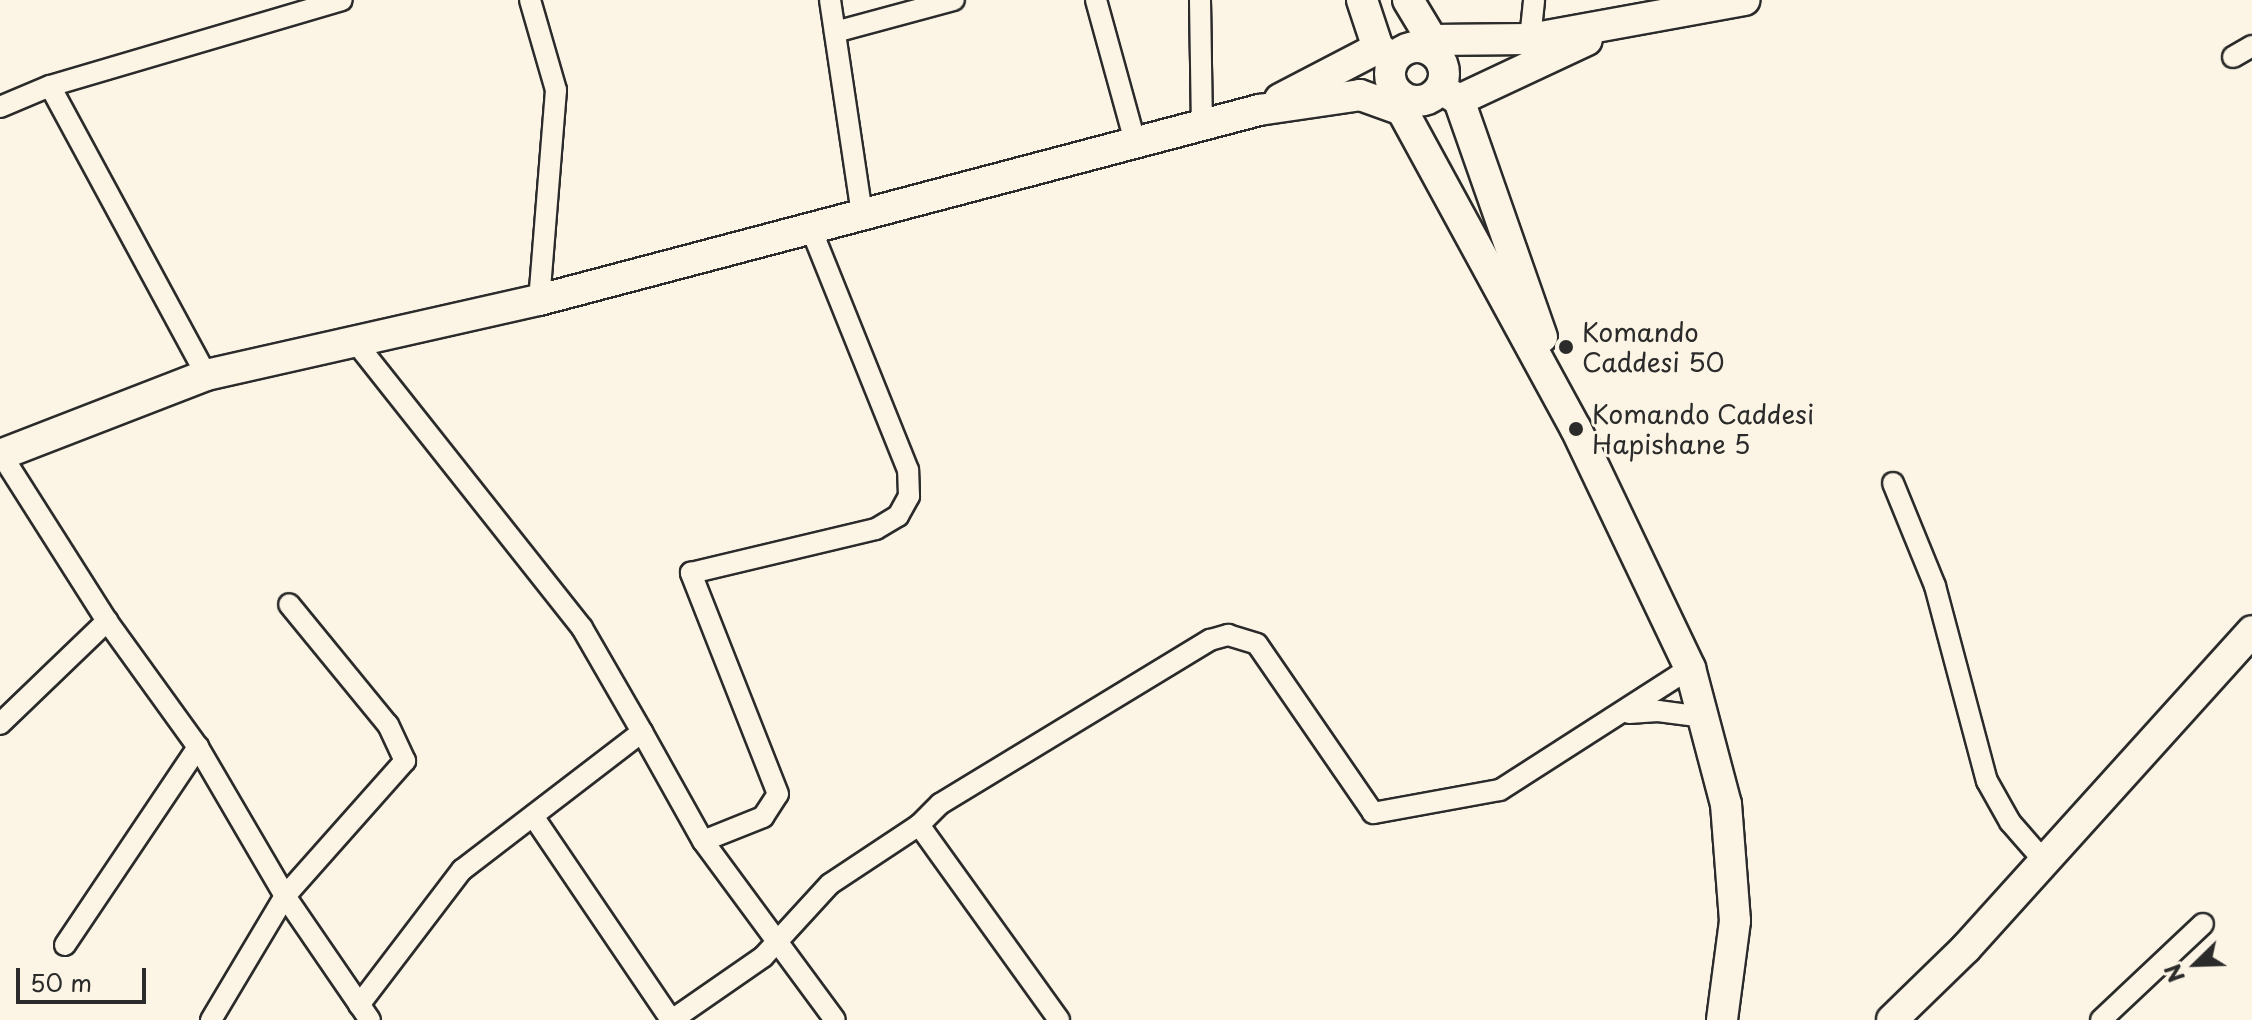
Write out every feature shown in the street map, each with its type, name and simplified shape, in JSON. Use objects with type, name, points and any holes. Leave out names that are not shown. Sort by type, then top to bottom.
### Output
[{"type":"street","points":[[0,107],[50,86],[342,0]]},
{"type":"street","points":[[530,0],[556,90],[539,300]]},
{"type":"street","points":[[830,0],[862,215]]},
{"type":"street","points":[[835,32],[954,0]]},
{"type":"street","points":[[1096,0],[1135,142]]},
{"type":"street","points":[[1200,0],[1202,125]]},
{"type":"street","points":[[1362,0],[1386,54],[1390,76],[1402,104],[1576,429],[1690,668],[1726,804],[1735,921],[1722,1020]]},
{"type":"street","points":[[1408,0],[1443,64],[1450,95],[1576,429]]},
{"type":"street","points":[[1530,39],[1534,0]]},
{"type":"street","points":[[1259,110],[1386,54],[1407,49],[1530,39],[1615,27],[1744,0]]},
{"type":"street","points":[[642,732],[462,870],[364,1012],[285,896],[198,747],[107,621],[0,455],[206,375],[357,344],[539,300],[1259,110],[1360,95],[1402,104],[1450,95],[1615,27]]},
{"type":"street","points":[[2233,57],[2252,46]]},
{"type":"street","points":[[50,86],[206,375]]},
{"type":"street","points":[[703,841],[763,817],[778,794],[691,573],[876,529],[898,516],[909,496],[908,470],[811,229]]},
{"type":"street","points":[[357,344],[582,628],[703,841],[835,1020]]},
{"type":"street","points":[[1893,483],[1935,586],[1987,781],[2010,822],[2044,861]]},
{"type":"street","points":[[211,1020],[285,896],[405,761],[388,725],[289,604]]},
{"type":"street","points":[[0,724],[107,621]]},
{"type":"street","points":[[1892,1020],[2044,861],[2252,631]]},
{"type":"street","points":[[533,816],[671,1020],[763,957],[845,872],[919,825],[940,804],[1111,696],[1210,640],[1228,635],[1257,644],[1373,813],[1500,790],[1625,714],[1690,668]]},
{"type":"street","points":[[1625,714],[1658,711],[1703,717]]},
{"type":"street","points":[[65,945],[198,747]]},
{"type":"street","points":[[919,825],[1059,1020]]},
{"type":"street","points":[[2101,1020],[2203,924]]},
{"type":"place","name":"Komando Caddesi 50","points":[[1566,347]]},
{"type":"place","name":"Komando Caddesi Hapishane 5","points":[[1576,429]]}]
